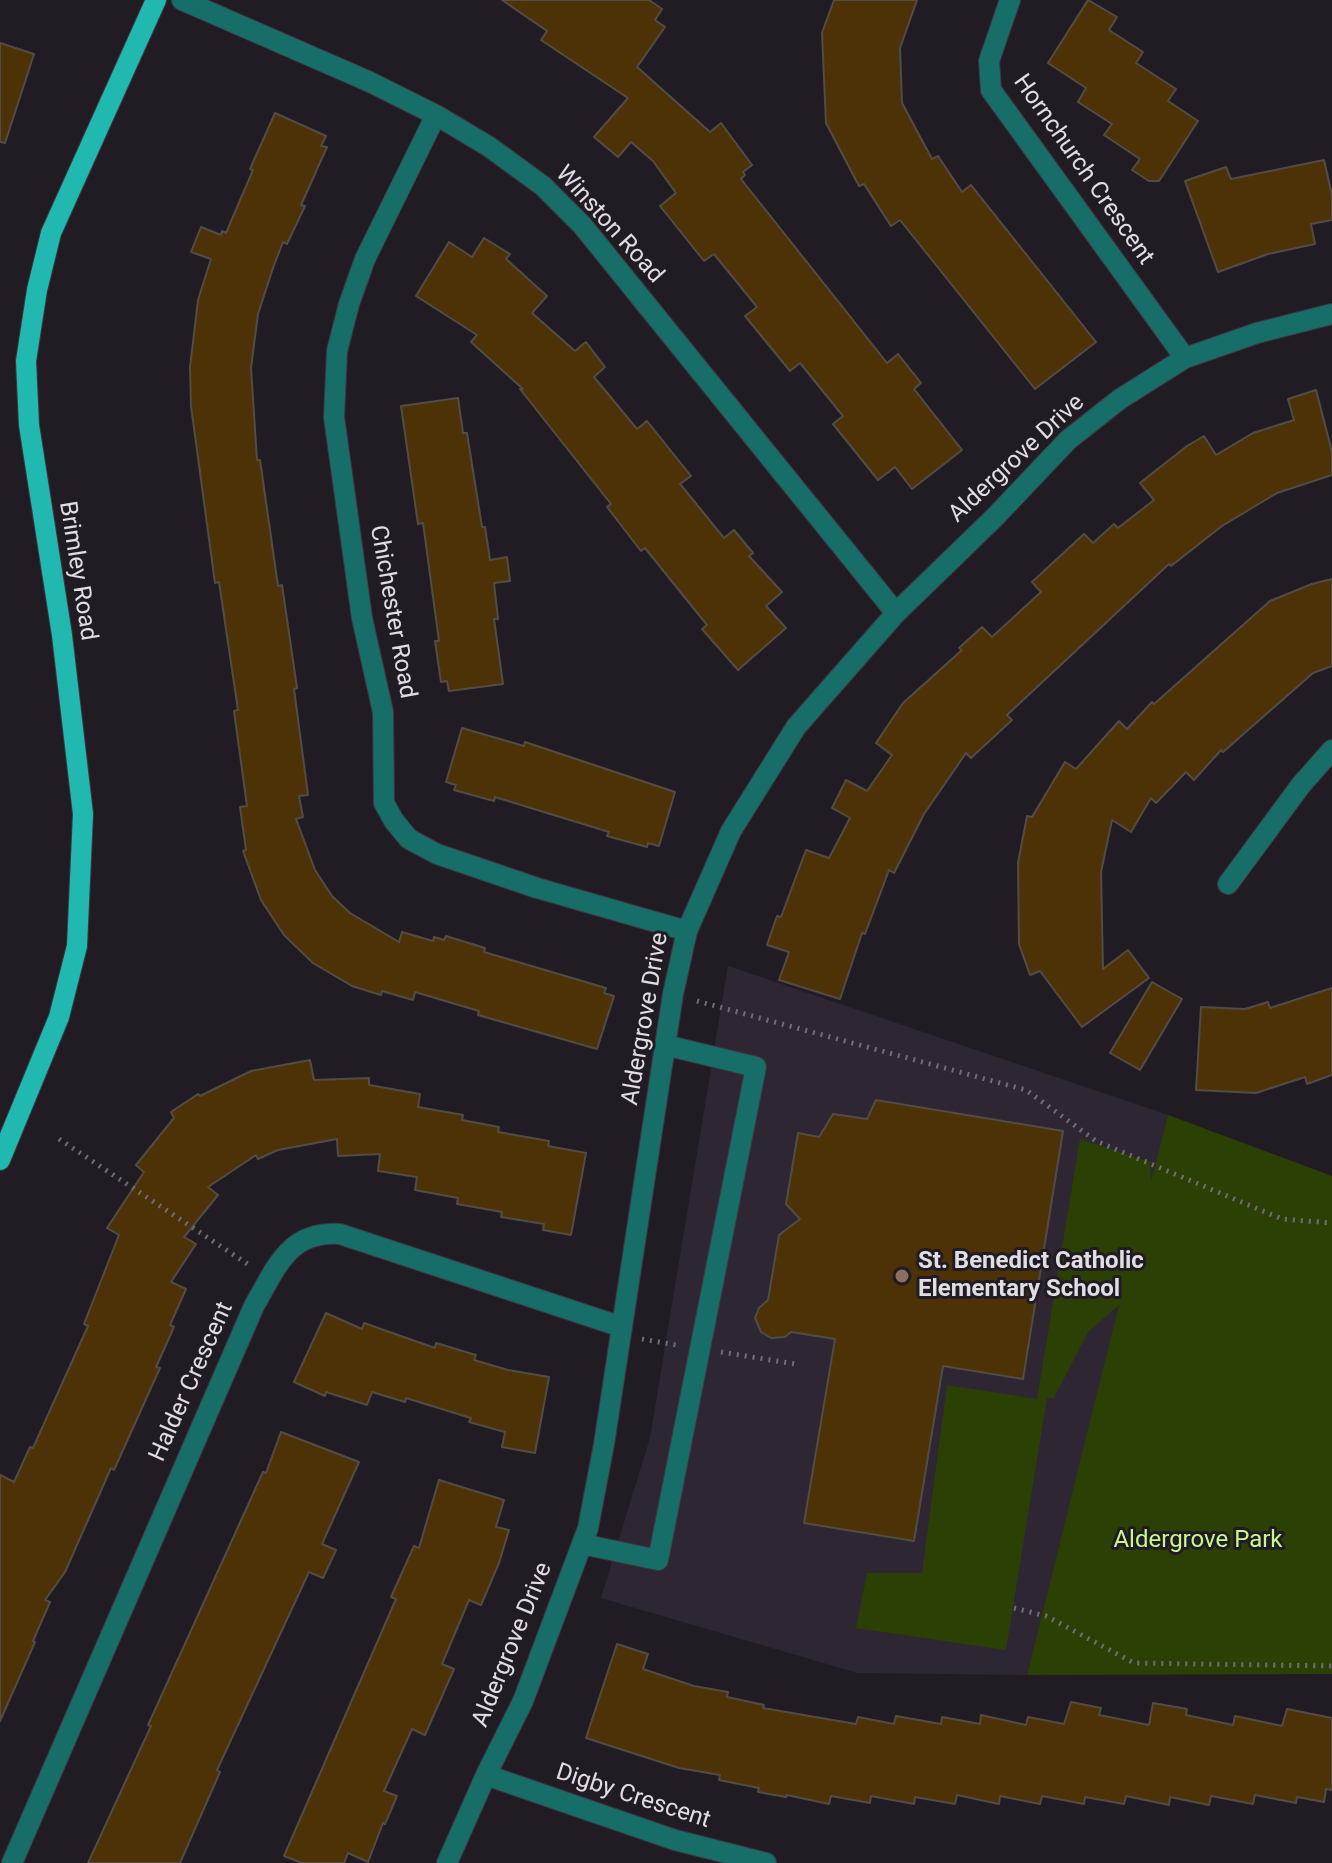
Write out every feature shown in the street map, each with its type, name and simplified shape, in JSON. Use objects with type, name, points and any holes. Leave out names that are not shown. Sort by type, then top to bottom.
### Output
[{"type":"main road","name":"Brimley Road","points":[[0,1160],[59,1017],[77,946],[83,814],[62,635],[29,425],[26,361],[37,290],[51,233],[156,0]]},
{"type":"street","name":"Winston Road","points":[[182,0],[370,82],[436,115],[488,146],[543,186],[582,225],[896,613]]},
{"type":"street","name":"Hornchurch Crescent","points":[[1010,0],[989,61],[991,90],[1185,358]]},
{"type":"street","name":"Chichester Road","points":[[436,115],[365,259],[337,351],[334,417],[362,618],[383,712],[384,803],[409,839],[437,854],[537,888],[687,931]]},
{"type":"street","name":"Aldergrove Drive","points":[[447,1863],[523,1701],[588,1528],[604,1444],[673,994],[687,931],[731,831],[796,727],[896,613],[995,517],[1068,440],[1120,399],[1185,358],[1257,333],[1332,314]]},
{"type":"street","points":[[1228,884],[1301,785],[1332,750]]},
{"type":"street","points":[[582,1544],[658,1560],[756,1067],[665,1045]]},
{"type":"street","name":"Halder Crescent","points":[[12,1863],[247,1320],[293,1245],[324,1233],[340,1234],[622,1327]]},
{"type":"street","name":"Digby Crescent","points":[[486,1775],[675,1840],[766,1863]]},
{"type":"path","points":[[673,994],[1026,1090],[1096,1141],[1282,1219],[1332,1223]]},
{"type":"path","points":[[59,1139],[270,1279]]},
{"type":"path","points":[[1014,1608],[1046,1616],[1134,1663],[1332,1666]]},
{"type":"shaded area","name":"St. Benedict Catholic Elementary School","points":[[728,966],[1168,1115],[1027,1675],[858,1673],[601,1598],[650,1438]]},
{"type":"green space","name":"Aldergrove Park","points":[[1168,1115],[1332,1176],[1332,1674],[1027,1675],[1119,1305],[1088,1332],[1054,1398],[1047,1398],[1006,1650],[856,1628],[867,1573],[922,1573],[947,1385],[1037,1399],[1080,1139],[1150,1162],[1151,1181]]},
{"type":"building","points":[[502,0],[649,0],[662,9],[655,20],[665,27],[637,67],[710,132],[721,123],[752,165],[743,172],[745,175],[741,179],[887,363],[898,354],[921,383],[914,389],[962,450],[912,489],[895,467],[878,480],[833,424],[843,416],[800,363],[790,371],[745,316],[757,307],[714,254],[704,261],[660,206],[676,193],[653,161],[631,142],[618,157],[594,137],[628,98],[541,40],[547,31]]},
{"type":"building","points":[[834,0],[917,0],[900,48],[902,103],[932,159],[938,156],[962,192],[971,185],[1096,342],[1035,389],[900,220],[891,226],[864,184],[859,186],[826,123],[822,33]]},
{"type":"building","points":[[1088,0],[1117,17],[1109,30],[1143,52],[1136,63],[1176,89],[1168,101],[1198,121],[1159,181],[1149,181],[1132,170],[1140,159],[1104,135],[1112,124],[1078,102],[1086,88],[1048,63]]},
{"type":"building","points":[[0,43],[34,54],[5,143],[0,142]]},
{"type":"building","points":[[275,113],[326,136],[321,146],[327,147],[301,205],[305,206],[287,244],[283,242],[273,268],[258,314],[251,368],[257,460],[260,460],[278,586],[282,585],[308,795],[299,796],[303,817],[296,819],[315,870],[332,896],[350,913],[399,942],[402,932],[433,941],[434,937],[444,940],[446,936],[485,948],[484,952],[606,988],[604,993],[614,996],[597,1049],[478,1015],[479,1011],[415,992],[413,1000],[352,986],[313,963],[284,935],[261,900],[243,851],[246,850],[240,807],[247,806],[234,711],[238,710],[219,582],[215,583],[191,406],[190,367],[198,300],[211,259],[191,252],[201,227],[221,235],[222,231],[226,233]]},
{"type":"building","points":[[1324,160],[1332,195],[1332,220],[1311,224],[1315,244],[1268,254],[1218,272],[1185,181],[1226,167],[1231,179]]},
{"type":"building","points":[[484,238],[510,254],[506,259],[547,296],[532,313],[575,351],[586,342],[605,367],[594,377],[637,429],[647,421],[691,476],[680,484],[724,538],[734,530],[753,553],[749,556],[782,592],[766,606],[786,628],[738,670],[702,629],[707,625],[645,548],[641,551],[607,507],[611,504],[520,389],[523,389],[471,342],[477,335],[416,296],[449,242],[472,257]]},
{"type":"building","points":[[1316,390],[1332,452],[1332,475],[1277,493],[1222,526],[1171,566],[1169,564],[1007,715],[1012,720],[971,758],[966,753],[924,814],[894,873],[889,870],[865,934],[862,933],[840,999],[779,980],[789,952],[767,945],[806,850],[829,858],[850,818],[832,808],[846,780],[867,791],[892,755],[876,743],[903,703],[962,650],[959,648],[982,627],[992,637],[1041,592],[1032,582],[1084,534],[1093,543],[1114,524],[1118,528],[1154,500],[1140,483],[1187,446],[1204,436],[1216,455],[1253,433],[1294,420],[1288,399]]},
{"type":"building","points":[[458,398],[490,560],[507,557],[510,581],[494,583],[498,619],[494,619],[503,684],[449,691],[447,681],[441,682],[435,641],[439,641],[423,523],[418,524],[401,406]]},
{"type":"building","points":[[1332,579],[1332,666],[1313,673],[1223,752],[1221,750],[1194,780],[1186,772],[1156,803],[1151,798],[1131,832],[1112,820],[1101,872],[1103,969],[1128,950],[1149,978],[1082,1027],[1040,971],[1030,975],[1019,944],[1018,863],[1027,816],[1032,817],[1065,762],[1076,769],[1119,721],[1127,729],[1152,702],[1154,704],[1270,601]]},
{"type":"building","points":[[462,728],[524,746],[525,742],[675,792],[659,846],[648,843],[647,847],[495,797],[494,801],[454,790],[456,785],[446,782]]},
{"type":"building","points":[[1152,982],[1182,999],[1140,1070],[1110,1053]]},
{"type":"building","points":[[1332,988],[1332,1075],[1307,1084],[1305,1077],[1256,1093],[1196,1090],[1201,1007],[1245,1009],[1268,1002],[1270,1008]]},
{"type":"building","points":[[310,1060],[314,1080],[369,1078],[369,1085],[420,1094],[418,1107],[463,1115],[462,1120],[499,1127],[498,1132],[549,1141],[548,1146],[586,1153],[571,1235],[543,1230],[544,1224],[501,1217],[502,1212],[457,1204],[458,1198],[415,1190],[417,1177],[378,1171],[380,1154],[338,1156],[337,1139],[278,1150],[258,1159],[256,1155],[208,1187],[218,1195],[184,1237],[196,1244],[171,1282],[186,1289],[170,1325],[174,1327],[156,1367],[160,1368],[65,1572],[45,1600],[50,1602],[0,1721],[0,1475],[14,1482],[30,1447],[33,1448],[88,1326],[84,1324],[119,1235],[107,1228],[144,1172],[136,1165],[174,1118],[171,1112],[198,1094],[200,1096],[251,1071]]},
{"type":"building","points":[[876,1100],[1063,1131],[1023,1379],[943,1366],[914,1541],[804,1523],[835,1339],[791,1332],[785,1337],[771,1338],[761,1332],[755,1318],[759,1308],[768,1300],[779,1235],[800,1219],[786,1204],[798,1133],[819,1137],[833,1114],[867,1119]]},
{"type":"building","points":[[326,1313],[362,1329],[364,1323],[435,1348],[436,1343],[476,1355],[474,1360],[508,1370],[549,1377],[535,1453],[502,1447],[505,1432],[406,1398],[405,1402],[372,1392],[367,1405],[326,1392],[325,1396],[294,1382]]},
{"type":"building","points":[[281,1432],[359,1462],[322,1544],[336,1550],[323,1578],[309,1572],[217,1770],[220,1772],[180,1863],[88,1863],[263,1472],[266,1473]]},
{"type":"building","points":[[439,1480],[504,1500],[496,1527],[509,1530],[499,1563],[481,1605],[469,1600],[442,1664],[454,1669],[425,1735],[412,1729],[384,1791],[397,1796],[368,1862],[348,1853],[344,1863],[302,1863],[284,1856],[396,1599],[391,1597],[414,1546],[419,1548]]},
{"type":"building","points":[[617,1644],[648,1654],[643,1669],[694,1686],[728,1692],[727,1697],[764,1705],[763,1708],[856,1724],[858,1717],[894,1724],[896,1716],[941,1724],[942,1717],[980,1724],[981,1715],[1026,1725],[1028,1717],[1064,1724],[1071,1702],[1101,1708],[1099,1715],[1149,1725],[1153,1703],[1187,1709],[1186,1715],[1233,1725],[1235,1716],[1282,1726],[1287,1709],[1332,1718],[1332,1790],[1326,1789],[1324,1802],[1297,1797],[1296,1803],[1255,1795],[1253,1804],[1211,1796],[1209,1805],[1170,1797],[1169,1805],[1126,1796],[1124,1804],[1085,1797],[1084,1804],[1042,1796],[1040,1804],[1000,1796],[999,1804],[957,1795],[955,1804],[915,1797],[914,1804],[871,1796],[870,1803],[831,1796],[829,1804],[758,1792],[759,1788],[719,1780],[720,1775],[679,1768],[586,1738]]},
{"type":"place","name":"St. Benedict Catholic Elementary School","points":[[902,1276]]}]
